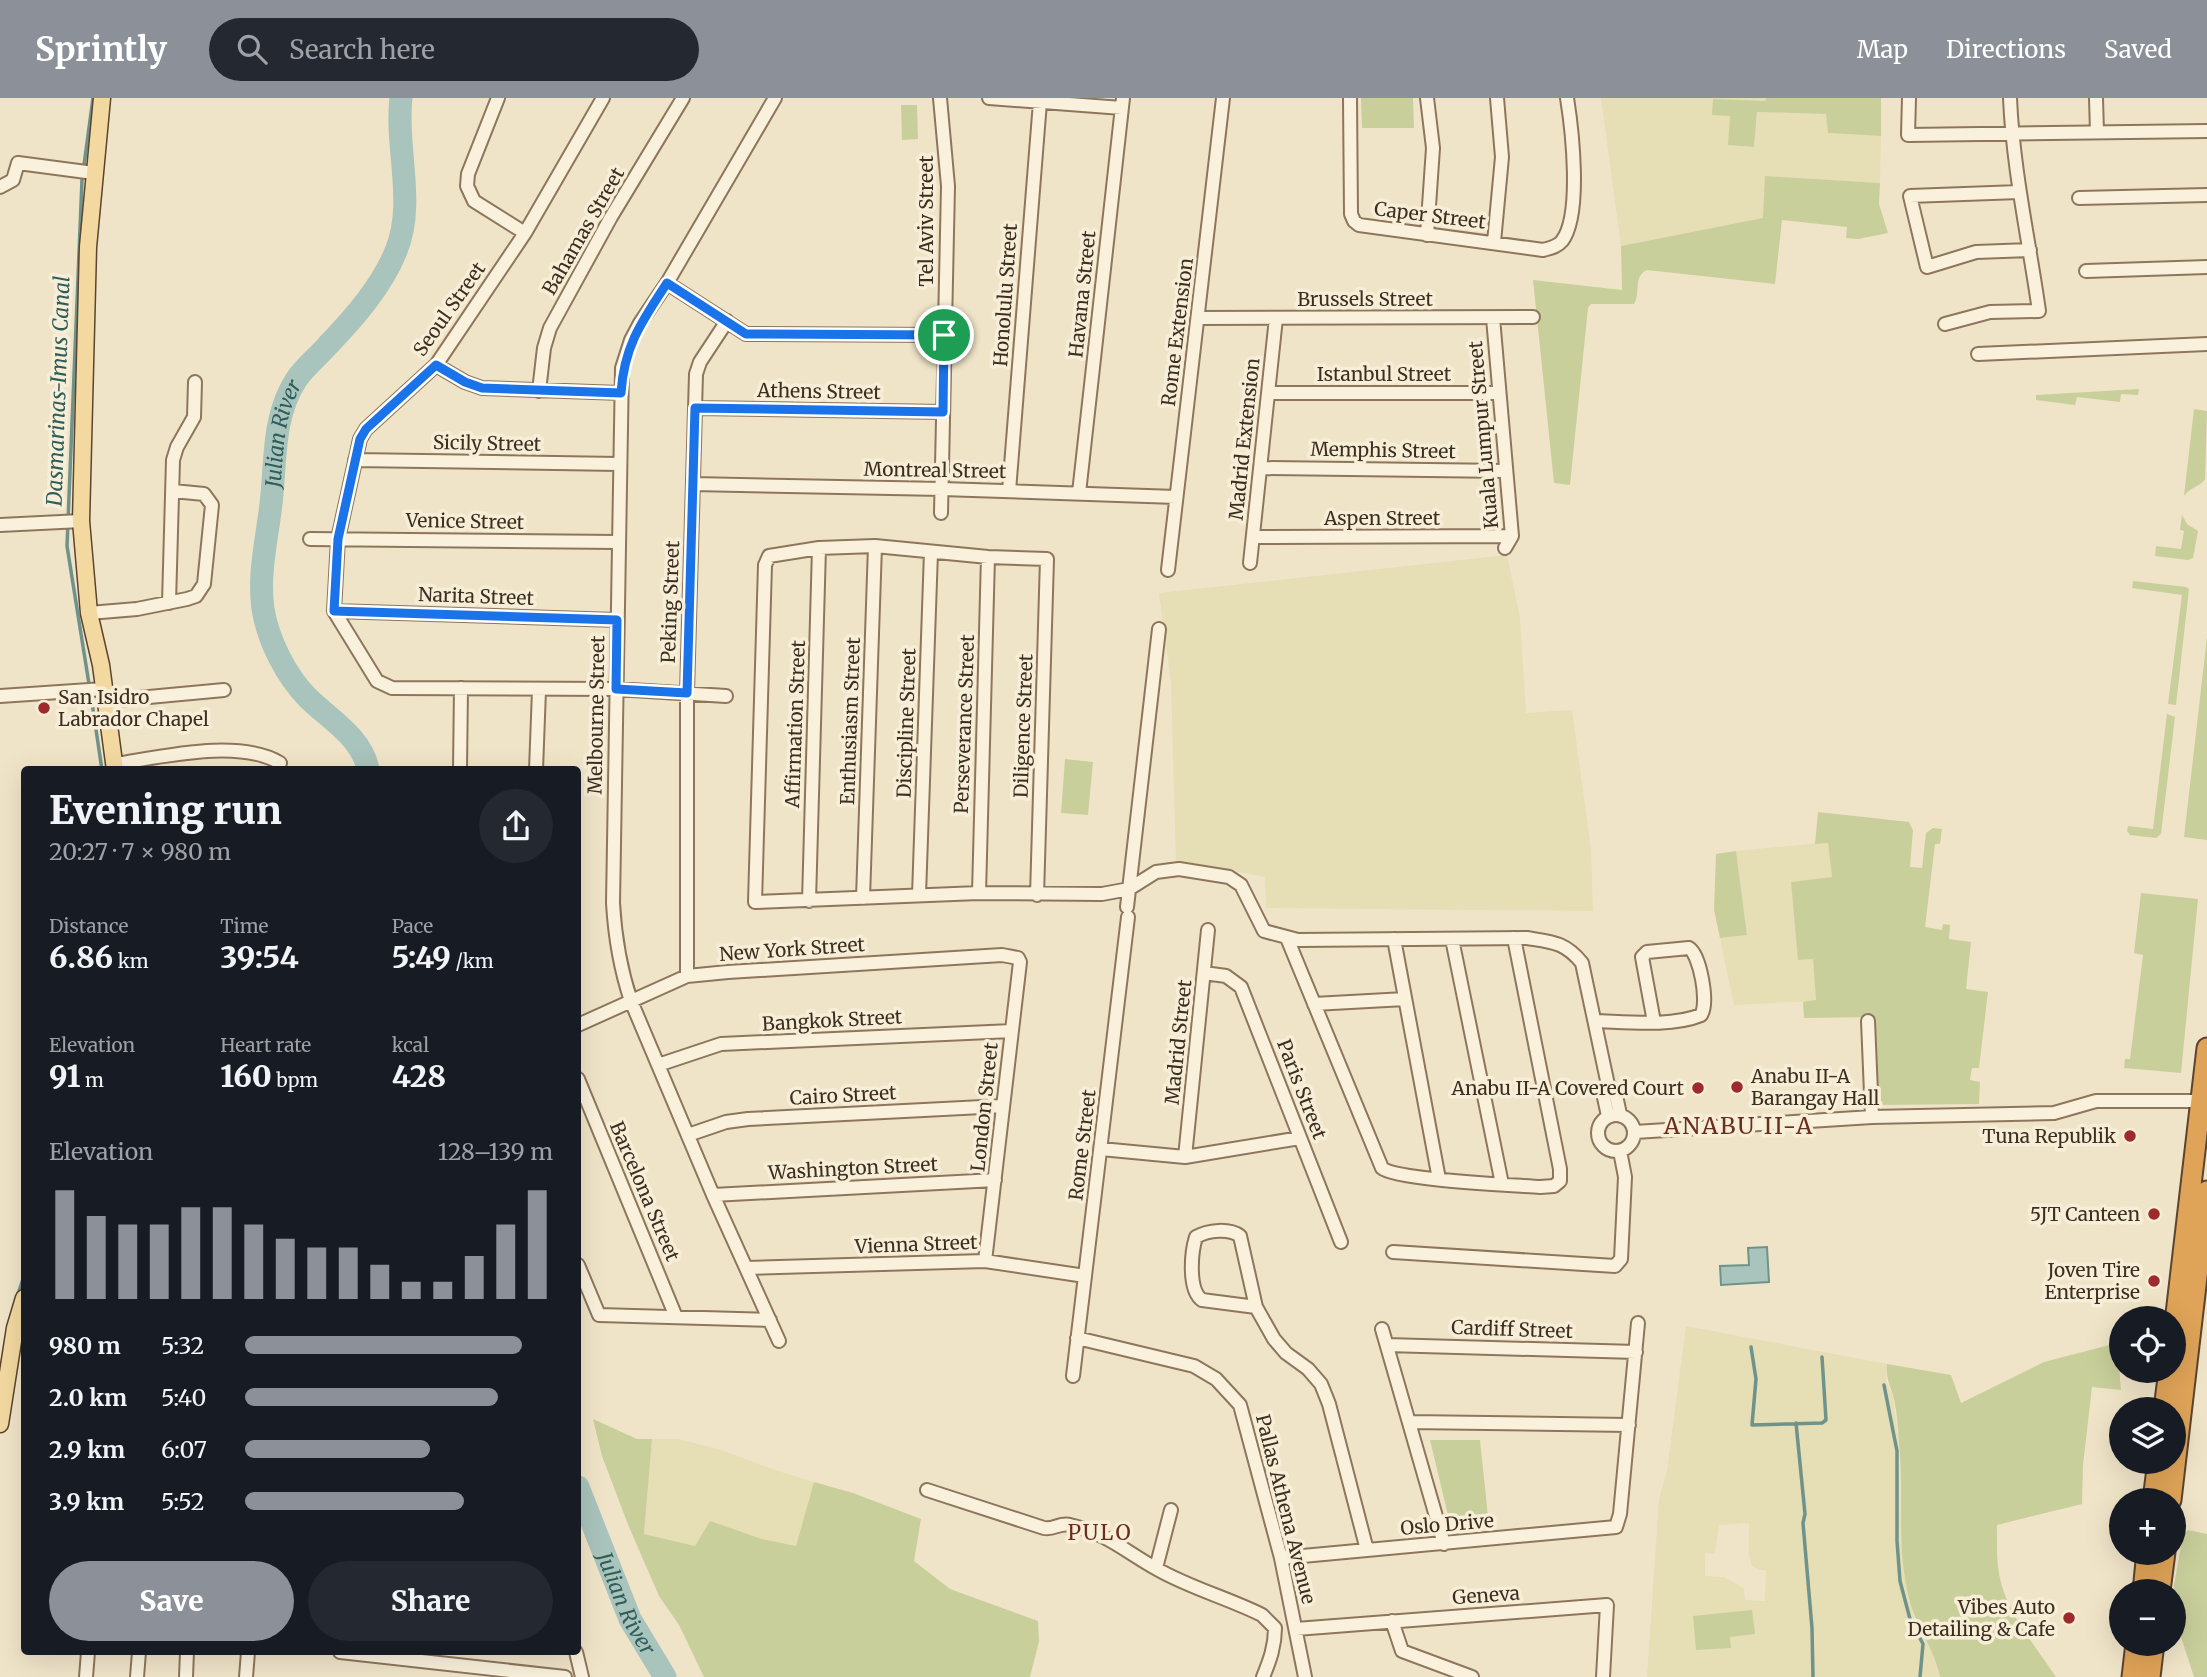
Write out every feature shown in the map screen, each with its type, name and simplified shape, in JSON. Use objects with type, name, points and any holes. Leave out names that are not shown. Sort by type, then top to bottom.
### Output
[{"type":"highway","points":[[2177,1306],[2204,1101],[2207,1048]]},
{"type":"highway","points":[[2171,1397],[2207,1191]]},
{"type":"highway","points":[[2132,1677],[2134,1656]]},
{"type":"highway","points":[[2150,1677],[2152,1656]]},
{"type":"main road","points":[[101,98],[88,247],[82,521],[89,613],[105,695],[115,766]]},
{"type":"main road","points":[[0,1424],[15,1328],[21,1308]]},
{"type":"street","points":[[498,98],[468,174],[467,186],[474,201],[524,233]]},
{"type":"street","name":"Seoul Street","points":[[334,611],[338,539],[360,439],[366,429],[436,365],[524,233],[603,98]]},
{"type":"street","name":"Bahamas Street","points":[[539,391],[544,348],[550,328],[611,217],[684,98]]},
{"type":"street","name":"Melbourne Street","points":[[775,98],[631,340],[622,368],[613,915],[620,970],[631,1001],[712,1195],[779,1341]]},
{"type":"street","name":"Tel Aviv Street","points":[[940,98],[948,186],[941,513]]},
{"type":"street","points":[[989,98],[1123,103]]},
{"type":"street","name":"Rome Extension","points":[[1168,570],[1223,98]]},
{"type":"street","name":"Caper Street","points":[[1350,98],[1353,220],[1365,228],[1543,250],[1555,247],[1562,241],[1571,214],[1574,173],[1567,98]]},
{"type":"street","points":[[1427,98],[1433,148],[1427,234]]},
{"type":"street","points":[[1494,242],[1502,157],[1497,98]]},
{"type":"street","points":[[1909,98],[1908,135],[2207,131]]},
{"type":"street","points":[[1945,324],[1990,312],[2039,311],[2019,192],[2011,133],[2010,98]]},
{"type":"street","points":[[2096,98],[2098,132]]},
{"type":"street","name":"Honolulu Street","points":[[1009,491],[1040,102]]},
{"type":"street","name":"Havana Street","points":[[1079,493],[1123,103]]},
{"type":"street","points":[[0,187],[13,180],[18,163],[94,173]]},
{"type":"street","points":[[2019,192],[1910,196],[1927,267],[1976,252],[2030,250]]},
{"type":"street","points":[[2078,198],[2207,195]]},
{"type":"street","points":[[2086,271],[2207,267]]},
{"type":"street","points":[[667,283],[746,334],[944,335]]},
{"type":"street","name":"Brussels Street","points":[[1198,318],[1533,317]]},
{"type":"street","name":"Madrid Extension","points":[[1250,564],[1276,318]]},
{"type":"street","name":"Kuala Lumpur Street","points":[[1493,318],[1509,542]]},
{"type":"street","name":"Peking Street","points":[[687,976],[687,693],[696,374],[700,362],[727,321]]},
{"type":"street","points":[[1978,354],[2207,344]]},
{"type":"street","points":[[436,365],[465,382],[482,388],[621,393]]},
{"type":"street","points":[[169,603],[175,452],[194,417],[195,382]]},
{"type":"street","name":"Istanbul Street","points":[[1269,393],[1499,393]]},
{"type":"street","name":"Athens Street","points":[[695,408],[943,412]]},
{"type":"street","name":"Sicily Street","points":[[355,460],[619,464]]},
{"type":"street","name":"Memphis Street","points":[[1260,468],[1506,471]]},
{"type":"street","name":"Montreal Street","points":[[694,484],[1176,497]]},
{"type":"street","points":[[89,613],[169,603],[196,596],[201,591],[212,505],[204,494],[173,491]]},
{"type":"street","points":[[0,525],[82,521]]},
{"type":"street","name":"Aspen Street","points":[[1253,537],[1509,542]]},
{"type":"street","name":"Venice Street","points":[[310,539],[618,542]]},
{"type":"street","points":[[988,557],[876,546],[819,548],[769,556],[765,565],[755,902],[979,893],[1102,894],[1129,889],[1156,872],[1179,869],[1229,877],[1241,885],[1264,931],[1287,938],[1514,938],[1555,943],[1571,950],[1582,963],[1608,1085],[1615,1091],[1614,1115]]},
{"type":"street","name":"Enthusiasm Street","points":[[863,898],[876,546]]},
{"type":"street","name":"Affirmation Street","points":[[809,901],[819,548]]},
{"type":"street","name":"Discipline Street","points":[[919,895],[931,552]]},
{"type":"street","name":"Diligence Street","points":[[988,557],[1047,559],[1037,895]]},
{"type":"street","name":"Perseverance Street","points":[[979,893],[988,557]]},
{"type":"street","points":[[334,611],[377,681],[392,688],[616,689],[726,696]]},
{"type":"street","name":"Narita Street","points":[[334,611],[617,620]]},
{"type":"street","name":"Rome Street","points":[[1073,1376],[1159,629]]},
{"type":"street","points":[[460,766],[461,688]]},
{"type":"street","points":[[0,696],[224,690]]},
{"type":"street","points":[[536,766],[539,690]]},
{"type":"street","points":[[120,766],[181,754],[227,751],[261,754],[280,763]]},
{"type":"street","name":"Madrid Street","points":[[1185,1157],[1208,930]]},
{"type":"street","points":[[1287,938],[1382,1168],[1388,1173],[1439,1179],[1554,1186],[1560,1181],[1560,1169],[1514,938]]},
{"type":"street","points":[[1394,939],[1439,1179]]},
{"type":"street","points":[[1452,939],[1502,1184]]},
{"type":"street","points":[[1595,1021],[1654,1022],[1692,1019],[1701,1015],[1706,1002],[1696,956],[1689,948],[1647,952],[1642,957],[1654,1022]]},
{"type":"street","name":"New York Street","points":[[581,1024],[687,976],[728,971],[1002,955],[1018,958]]},
{"type":"street","name":"London Street","points":[[985,1261],[1020,962],[1018,958]]},
{"type":"street","name":"Paris Street","points":[[1205,973],[1226,976],[1241,986],[1341,1242]]},
{"type":"street","points":[[1314,1004],[1405,999]]},
{"type":"street","points":[[1868,1021],[1872,1117]]},
{"type":"street","name":"Bangkok Street","points":[[657,1065],[721,1044],[1012,1031]]},
{"type":"street","name":"Barcelona Street","points":[[581,1086],[677,1317]]},
{"type":"street","points":[[1635,1132],[1872,1117],[2054,1114],[2096,1101],[2204,1101]]},
{"type":"street","name":"Cairo Street","points":[[688,1135],[726,1122],[748,1119],[1002,1106]]},
{"type":"street","points":[[1614,1115],[1628,1118],[1635,1132],[1631,1144],[1620,1151],[1608,1149],[1599,1140],[1598,1127],[1614,1115]]},
{"type":"street","points":[[1101,1149],[1185,1157],[1300,1138]]},
{"type":"street","points":[[1393,1252],[1615,1266],[1621,1259],[1625,1183],[1620,1151]]},
{"type":"street","name":"Washington Street","points":[[712,1195],[995,1180]]},
{"type":"street","points":[[1256,1307],[1202,1300],[1198,1297],[1192,1284],[1196,1237],[1205,1233],[1230,1231],[1240,1236],[1256,1307],[1286,1353],[1308,1369],[1321,1384],[1329,1404],[1367,1550]]},
{"type":"street","name":"Vienna Street","points":[[747,1268],[985,1261],[1085,1276]]},
{"type":"street","points":[[581,1272],[598,1315],[769,1320]]},
{"type":"street","points":[[1409,1422],[1629,1425],[1638,1324]]},
{"type":"street","points":[[1382,1328],[1444,1544]]},
{"type":"street","name":"Pallas Athena Avenue","points":[[1077,1338],[1194,1366],[1216,1379],[1240,1405],[1281,1558],[1305,1677]]},
{"type":"street","name":"Cardiff Street","points":[[1387,1345],[1636,1352]]},
{"type":"street","name":"Oslo Drive","points":[[1281,1558],[1616,1527],[1620,1514],[1629,1425]]},
{"type":"street","points":[[927,1490],[1044,1528],[1068,1524],[1091,1531],[1114,1540],[1156,1569],[1209,1594],[1243,1606],[1271,1622],[1275,1628],[1273,1651],[1264,1677]]},
{"type":"street","points":[[1156,1569],[1171,1510]]},
{"type":"street","name":"Geneva","points":[[1296,1629],[1607,1605],[1603,1677]]},
{"type":"street","points":[[1392,1621],[1402,1651],[1472,1677]]},
{"type":"street","points":[[86,1677],[88,1655]]},
{"type":"street","points":[[137,1677],[139,1655]]},
{"type":"street","points":[[186,1677],[187,1655]]},
{"type":"street","points":[[246,1677],[248,1655]]},
{"type":"street","points":[[367,1655],[565,1677]]},
{"type":"street","points":[[577,1655],[582,1677]]},
{"type":"shaded area","points":[[1601,98],[1766,98],[1765,101],[1730,115],[1729,145],[1754,147],[1757,112],[1827,114],[1828,133],[1881,136],[1880,183],[1765,176],[1764,218],[1621,246]]},
{"type":"shaded area","points":[[1507,555],[1520,618],[1526,713],[1572,710],[1591,849],[1593,911],[1266,908],[1265,877],[1176,860],[1171,682],[1159,593]]},
{"type":"shaded area","points":[[1828,842],[1832,878],[1791,882],[1799,960],[1813,959],[1816,1001],[1734,1005],[1720,938],[1747,935],[1736,851]]},
{"type":"shaded area","points":[[1686,1326],[1887,1364],[1886,1380],[1893,1396],[1899,1445],[1904,1574],[1914,1618],[1938,1664],[1940,1677],[1647,1677],[1659,1499],[1667,1471]],"holes":[[[1749,1523],[1749,1554],[1752,1566],[1766,1570],[1765,1601],[1745,1600],[1744,1589],[1737,1584],[1724,1577],[1705,1576],[1705,1553],[1715,1554],[1719,1525]],[[1693,1616],[1755,1633],[1730,1637],[1730,1648]]]},
{"type":"shaded area","points":[[652,1439],[679,1439],[721,1450],[814,1482],[796,1546],[762,1539],[710,1522],[695,1546],[644,1534]]},
{"type":"green space","points":[[1361,98],[1413,98],[1414,128],[1362,128]]},
{"type":"green space","points":[[1766,98],[1881,98],[1881,136],[1828,133],[1826,114],[1757,112],[1754,147],[1728,145],[1730,116],[1712,115],[1713,99],[1765,101]]},
{"type":"green space","points":[[901,105],[917,105],[918,139],[902,140]]},
{"type":"green space","points":[[1765,176],[1880,183],[1879,204],[1888,233],[1858,239],[1846,238],[1847,227],[1782,220],[1775,284],[1647,270],[1640,276],[1634,304],[1591,304],[1588,308],[1570,485],[1554,483],[1533,280],[1622,290],[1621,246],[1763,218]]},
{"type":"green space","points":[[2139,389],[2138,395],[2121,394],[2120,402],[2077,397],[2075,405],[2036,400],[2036,395]]},
{"type":"green space","points":[[2194,409],[2207,411],[2205,479],[2184,496]]},
{"type":"green space","points":[[2182,515],[2187,524],[2198,531],[2193,558],[2188,560],[2155,556],[2156,546],[2181,549],[2184,531],[2180,530]]},
{"type":"green space","points":[[2133,581],[2189,589],[2176,705],[2168,704],[2182,595],[2132,588]]},
{"type":"green space","points":[[2207,637],[2207,840],[2184,837]]},
{"type":"green space","points":[[2167,714],[2175,717],[2161,834],[2156,838],[2130,835],[2128,826],[2153,829]]},
{"type":"green space","points":[[1065,759],[1093,762],[1088,815],[1061,813]]},
{"type":"green space","points":[[1818,812],[1909,822],[1913,830],[1910,867],[1922,868],[1926,833],[1933,828],[1942,829],[1940,844],[1935,844],[1925,927],[1942,930],[1943,924],[1950,925],[1949,939],[1971,942],[1966,989],[1988,992],[1979,1068],[1972,1068],[1970,1080],[1980,1082],[1979,1104],[1877,1105],[1874,1102],[1873,1017],[1804,1018],[1803,1002],[1816,1000],[1813,959],[1798,960],[1791,882],[1832,877],[1828,843],[1815,844]]},
{"type":"green space","points":[[1736,851],[1747,935],[1720,938],[1714,910],[1716,854]]},
{"type":"green space","points":[[2141,893],[2198,899],[2181,1073],[2124,1068],[2125,1059],[2130,1059],[2143,955],[2134,953]]},
{"type":"green space","points":[[2109,1345],[2109,1383],[2120,1383],[2121,1390],[2092,1387],[2083,1465],[2082,1504],[1997,1525],[1997,1556],[2006,1597],[2018,1621],[2056,1677],[1940,1677],[1912,1608],[1905,1579],[1901,1540],[1898,1425],[1887,1377],[1887,1364],[1951,1375],[1961,1403],[2044,1362]]},
{"type":"green space","points":[[593,1419],[637,1439],[652,1439],[644,1534],[695,1546],[710,1521],[762,1539],[796,1546],[814,1482],[853,1493],[921,1519],[914,1561],[950,1589],[1038,1621],[1039,1641],[1030,1677],[704,1677],[679,1625],[659,1596],[629,1527],[602,1456]]},
{"type":"green space","points":[[1430,1440],[1480,1440],[1489,1526],[1452,1532]]},
{"type":"green space","points":[[2188,1530],[2207,1534],[2207,1677],[2194,1677],[2186,1652],[2186,1579],[2175,1579],[2178,1565],[2186,1565]]},
{"type":"green space","points":[[1752,1610],[1755,1634],[1730,1637],[1731,1648],[1696,1650],[1693,1616]]},
{"type":"water","points":[[1767,1247],[1769,1282],[1721,1285],[1720,1266],[1749,1265],[1748,1248]]},
{"type":"waterway","name":"Dasmarinas-Imus Canal","points":[[89,684],[67,546],[82,180],[93,98]]},
{"type":"waterway","name":"Julian River","points":[[367,766],[352,739],[308,698],[285,668],[265,621],[262,583],[276,440],[288,394],[303,370],[348,324],[375,289],[390,264],[402,233],[405,195],[400,136],[401,98]]},
{"type":"waterway","name":"Dasmarinas-Imus Canal","points":[[91,696],[101,766]]},
{"type":"waterway","name":"Dasmarinas-Imus Canal","points":[[18,1294],[21,1285]]},
{"type":"waterway","points":[[1751,1347],[1756,1379],[1752,1425],[1822,1423],[1826,1420],[1822,1357]]},
{"type":"waterway","points":[[1884,1385],[1897,1451],[1900,1581],[1910,1619],[1923,1644],[1920,1677]]},
{"type":"waterway","points":[[1796,1423],[1805,1514],[1803,1523],[1812,1628],[1813,1677]]},
{"type":"waterway","name":"Julian River","points":[[581,1495],[630,1619],[665,1677]]},
{"type":"place","name":"San Isidro Labrador Chapel","points":[[44,708]]},
{"type":"place","name":"Anabu II-A Barangay Hall","points":[[1737,1087]]},
{"type":"place","name":"Anabu II-A Covered Court","points":[[1698,1088]]},
{"type":"place","name":"Tuna Republik","points":[[2130,1136]]},
{"type":"place","name":"5JT Canteen","points":[[2154,1214]]},
{"type":"place","name":"Joven Tire Enterprise","points":[[2154,1281]]},
{"type":"place","name":"Vibes Auto Detailing & Cafe","points":[[2069,1618]]},
{"type":"district","name":"ANABU II-A","points":[[1739,1125]]},
{"type":"district","name":"PULO","points":[[1100,1532]]},
{"type":"route","points":[[667,283],[746,334],[944,335],[943,412],[695,408],[687,693],[616,689],[617,620],[334,611],[338,539],[360,439],[366,429],[436,365],[465,382],[482,388],[621,393],[622,368],[631,340],[667,283]]}]
